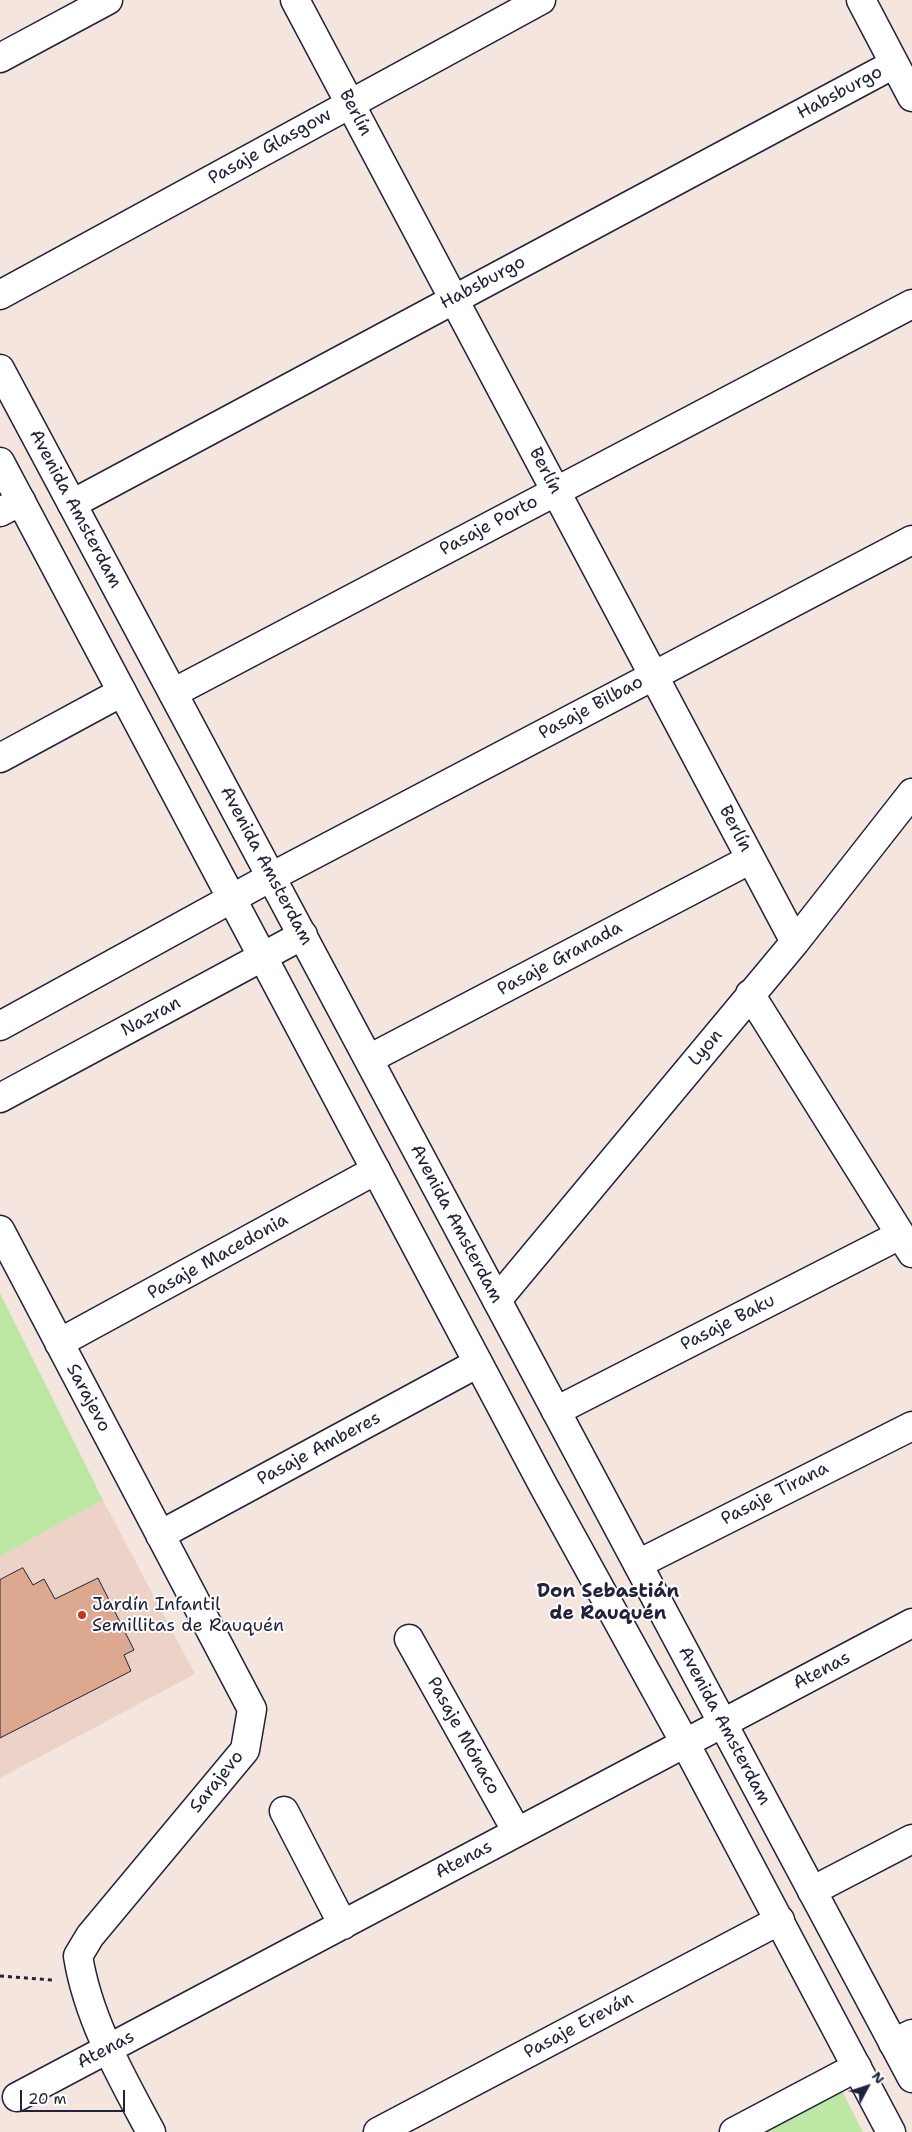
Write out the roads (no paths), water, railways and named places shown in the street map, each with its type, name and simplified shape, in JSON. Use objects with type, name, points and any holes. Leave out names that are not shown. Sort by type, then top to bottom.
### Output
[{"type":"street","points":[[0,58],[108,0]]},
{"type":"street","name":"Berlín","points":[[295,0],[795,942]]},
{"type":"street","name":"Pasaje Glasgow","points":[[0,295],[541,0]]},
{"type":"street","points":[[861,0],[912,97]]},
{"type":"street","name":"Habsburgo","points":[[72,504],[894,64]]},
{"type":"street","name":"Pasaje Porto","points":[[173,692],[912,304]]},
{"type":"street","name":"Avenida Amsterdam","points":[[0,369],[812,1891],[902,2038],[912,2078]]},
{"type":"street","points":[[0,462],[10,507],[122,692],[543,1485],[685,1743],[891,2132]]},
{"type":"street","name":"Pasaje Bilbao","points":[[271,877],[912,540]]},
{"type":"street","points":[[0,758],[122,692]]},
{"type":"street","name":"Lyon","points":[[497,1300],[795,942],[912,793]]},
{"type":"street","name":"Pasaje Granada","points":[[369,1059],[751,859]]},
{"type":"street","points":[[0,1026],[271,877]]},
{"type":"street","name":"Nazran","points":[[0,1098],[303,935]]},
{"type":"street","points":[[750,994],[906,1244]]},
{"type":"street","name":"Pasaje Macedonia","points":[[59,1343],[376,1170]]},
{"type":"street","name":"Sarajevo","points":[[0,1230],[252,1709],[246,1750],[90,1936],[78,1956],[82,1982],[107,2049],[151,2132]]},
{"type":"street","name":"Pasaje Baku","points":[[556,1411],[906,1244]]},
{"type":"street","name":"Pasaje Amberes","points":[[160,1535],[478,1363]]},
{"type":"street","name":"Pasaje Tirana","points":[[638,1564],[912,1426]]},
{"type":"street","name":"Atenas","points":[[17,2097],[912,1623]]},
{"type":"street","name":"Pasaje Mónaco","points":[[409,1639],[517,1832]]},
{"type":"street","points":[[284,1811],[343,1924]]},
{"type":"street","points":[[812,1891],[912,1839]]},
{"type":"street","name":"Pasaje Ereván","points":[[378,2132],[780,1920]]},
{"type":"street","points":[[734,2132],[857,2067]]},
{"type":"place","name":"Jardín Infantil Semillitas de Rauquén","points":[[82,1615]]},
{"type":"district","name":"Don Sebastián de Rauquén","points":[[608,1603]]}]
